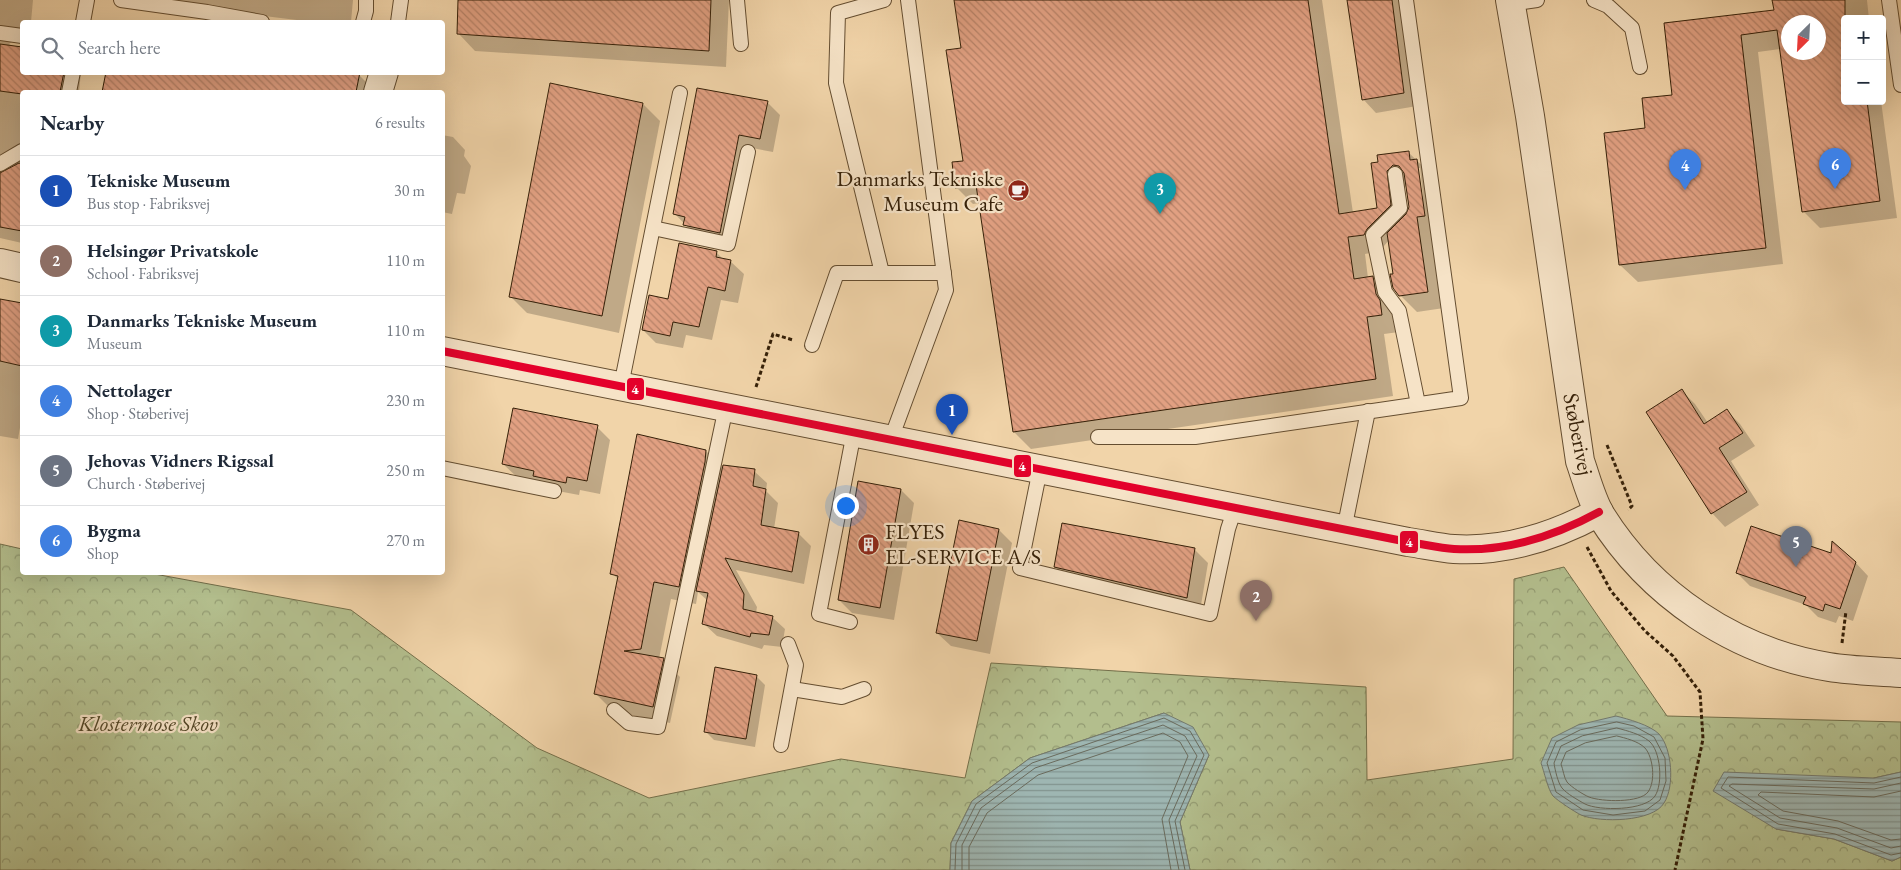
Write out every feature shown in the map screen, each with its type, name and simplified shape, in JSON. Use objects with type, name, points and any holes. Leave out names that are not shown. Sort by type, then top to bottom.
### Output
[{"type":"street","name":"Støberivej","points":[[1510,2],[1530,116],[1580,461],[1599,512],[1633,558],[1660,585],[1674,598],[1721,630],[1774,654],[1829,667],[1901,673]]},
{"type":"street","points":[[379,90],[383,75]]},
{"type":"street","points":[[0,263],[20,268]]},
{"type":"street","points":[[445,352],[1344,530],[1455,549],[1482,548],[1532,541],[1576,525],[1599,512]]},
{"type":"lane","points":[[83,20],[87,0]]},
{"type":"lane","points":[[121,0],[251,20]]},
{"type":"lane","points":[[364,20],[366,0]]},
{"type":"lane","points":[[398,20],[401,0]]},
{"type":"lane","points":[[737,0],[740,44]]},
{"type":"lane","points":[[882,273],[836,82],[838,13],[884,0]]},
{"type":"lane","points":[[891,439],[946,290],[908,0]]},
{"type":"lane","points":[[1098,437],[1194,437],[1461,398],[1406,0]]},
{"type":"lane","points":[[1510,2],[1537,0]]},
{"type":"lane","points":[[1594,0],[1608,6],[1632,28],[1640,67]]},
{"type":"lane","points":[[1888,0],[1897,36],[1901,85]]},
{"type":"lane","points":[[0,33],[20,36]]},
{"type":"lane","points":[[69,90],[72,75]]},
{"type":"lane","points":[[621,386],[680,93]]},
{"type":"lane","points":[[653,228],[728,244],[748,152]]},
{"type":"lane","points":[[0,164],[20,153]]},
{"type":"lane","points":[[1395,174],[1400,208],[1373,235],[1385,292],[1399,311],[1418,404]]},
{"type":"lane","points":[[812,345],[837,273],[944,273]]},
{"type":"lane","points":[[614,710],[629,723],[658,727],[726,406]]},
{"type":"lane","points":[[1344,530],[1368,411]]},
{"type":"lane","points":[[850,622],[818,614],[854,432]]},
{"type":"lane","points":[[445,469],[554,491]]},
{"type":"lane","points":[[1040,469],[1032,499],[1020,568],[1210,614],[1228,529],[1235,508]]},
{"type":"lane","points":[[781,745],[796,666],[788,644]]},
{"type":"lane","points":[[792,689],[842,696],[864,689]]},
{"type":"path","points":[[761,370],[773,334],[812,345]]},
{"type":"path","points":[[1576,525],[1610,591],[1645,631],[1674,656],[1700,692],[1703,739],[1675,870]]},
{"type":"green space","name":"Klostermose Skov","points":[[0,544],[20,549],[20,575],[160,575],[351,610],[537,748],[649,798],[841,759],[965,778],[991,663],[1366,687],[1367,780],[1513,759],[1514,579],[1564,567],[1667,716],[1901,722],[1901,772],[1874,778],[1776,829],[1834,839],[1892,861],[1901,857],[1901,870],[1190,870],[1180,822],[1209,755],[1164,713],[1030,758],[972,801],[951,843],[950,870],[0,870]]},
{"type":"water","points":[[1164,713],[1193,727],[1209,755],[1180,822],[1190,870],[950,870],[951,843],[972,801],[1030,758]]},
{"type":"water","points":[[1616,716],[1639,723],[1659,734],[1667,748],[1671,777],[1670,787],[1664,803],[1649,814],[1613,820],[1590,818],[1581,815],[1553,796],[1541,763],[1552,738],[1578,725]]},
{"type":"water","points":[[1724,772],[1874,778],[1901,772],[1901,857],[1892,861],[1834,839],[1776,829],[1713,791]]},
{"type":"building","points":[[458,0],[711,0],[709,51],[457,34]]},
{"type":"building","points":[[954,0],[1308,0],[1339,214],[1377,208],[1371,163],[1378,162],[1377,155],[1409,151],[1410,160],[1417,159],[1425,216],[1417,217],[1428,292],[1399,296],[1393,288],[1390,274],[1393,274],[1387,233],[1406,214],[1409,207],[1404,173],[1399,166],[1393,165],[1387,171],[1391,205],[1367,229],[1364,235],[1348,237],[1354,279],[1373,276],[1376,294],[1380,300],[1382,315],[1367,317],[1376,379],[1013,432],[976,185],[955,188],[952,162],[963,161],[946,50],[961,48]]},
{"type":"building","points":[[1347,0],[1392,0],[1404,93],[1362,100]]},
{"type":"building","points":[[1772,0],[1845,0],[1845,15],[1841,15],[1841,105],[1868,105],[1880,201],[1802,212],[1781,60],[1826,60],[1826,15],[1781,15],[1781,59],[1777,30],[1741,35],[1766,248],[1619,265],[1604,133],[1645,128],[1642,98],[1672,95],[1664,23],[1774,10]]},
{"type":"building","points":[[0,44],[20,47],[20,75],[63,75],[60,90],[20,90],[20,94],[0,91]]},
{"type":"building","points":[[105,75],[359,75],[356,90],[102,90]]},
{"type":"building","points":[[550,83],[643,103],[602,316],[509,297]]},
{"type":"building","points":[[697,88],[768,101],[760,139],[739,135],[720,233],[683,225],[685,217],[673,214]]},
{"type":"building","points":[[20,163],[20,231],[0,227],[0,173]]},
{"type":"building","points":[[679,243],[717,251],[716,257],[731,260],[725,291],[708,287],[699,327],[673,322],[670,336],[642,330],[649,295],[668,299]]},
{"type":"building","points":[[0,299],[20,303],[20,366],[0,361]]},
{"type":"building","points":[[1682,389],[1704,424],[1727,409],[1743,433],[1719,448],[1747,492],[1711,514],[1646,412]]},
{"type":"building","points":[[513,408],[598,425],[587,481],[567,477],[566,483],[533,476],[534,471],[502,464]]},
{"type":"building","points":[[637,434],[706,450],[679,587],[654,582],[641,649],[624,651],[664,658],[653,707],[594,694],[618,576],[610,574]]},
{"type":"building","points":[[723,465],[755,469],[753,486],[766,489],[761,525],[799,532],[792,572],[725,558],[744,594],[743,609],[773,616],[769,635],[751,633],[750,637],[702,624],[708,593],[696,591]]},
{"type":"building","name":"FLYES EL-SERVICE A/S","points":[[858,481],[901,489],[880,608],[838,600]]},
{"type":"building","points":[[959,520],[999,529],[977,641],[936,633]]},
{"type":"building","points":[[1062,523],[1195,548],[1187,598],[1054,567]]},
{"type":"building","points":[[1751,526],[1831,553],[1832,541],[1856,562],[1840,609],[1825,604],[1823,611],[1803,604],[1806,597],[1736,573]]},
{"type":"building","points":[[715,667],[757,675],[746,739],[704,732]]},
{"type":"transit line","name":"4","points":[[445,352],[1443,548],[1492,548],[1529,541],[1582,521],[1599,512]]},
{"type":"place","name":"Bygma","points":[[1835,189]]},
{"type":"place","name":"Nettolager","points":[[1685,190]]},
{"type":"place","name":"Danmarks Tekniske Museum Cafe","points":[[1019,191]]},
{"type":"place","name":"Danmarks Tekniske Museum","points":[[1160,214]]},
{"type":"place","name":"Tekniske Museum","points":[[952,435]]},
{"type":"place","name":"FLYES EL-SERVICE A/S","points":[[869,544]]},
{"type":"place","name":"Jehovas Vidners Rigssal","points":[[1796,567]]},
{"type":"place","name":"Helsingør Privatskole","points":[[1256,621]]}]
